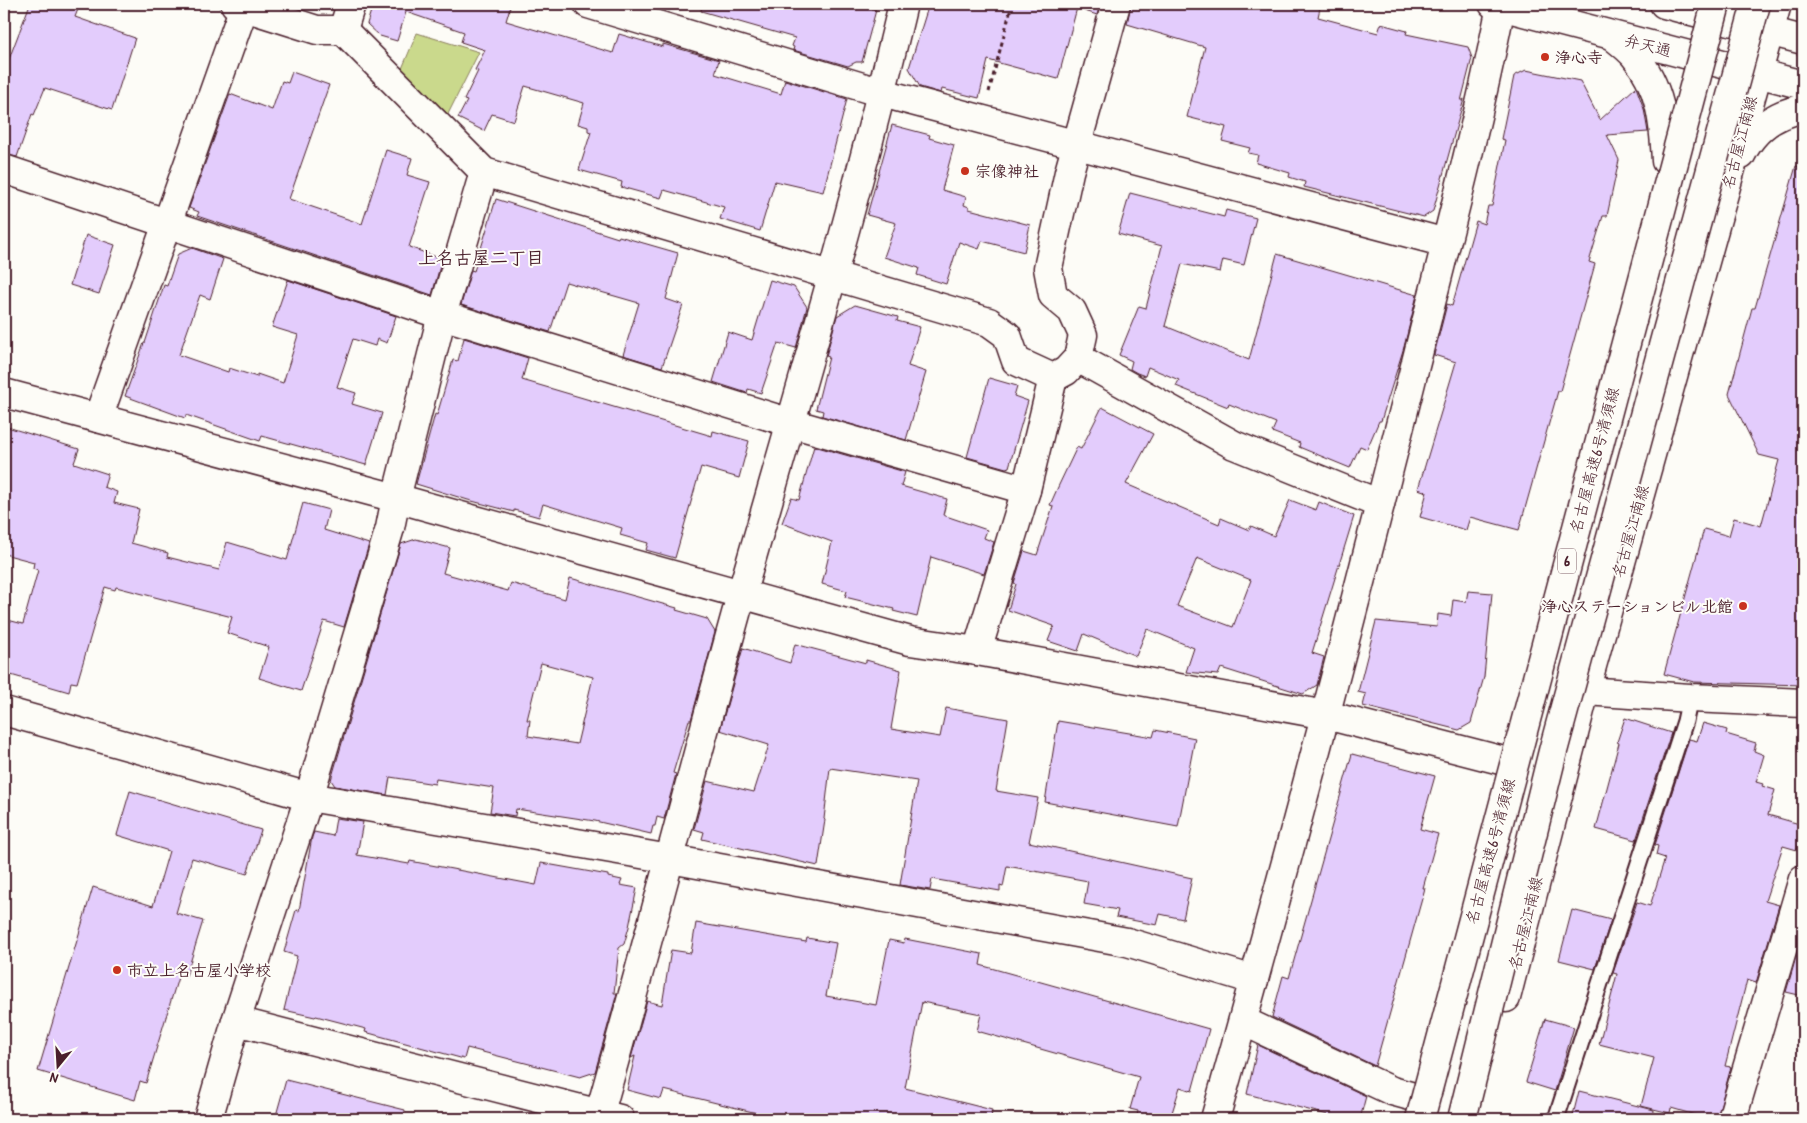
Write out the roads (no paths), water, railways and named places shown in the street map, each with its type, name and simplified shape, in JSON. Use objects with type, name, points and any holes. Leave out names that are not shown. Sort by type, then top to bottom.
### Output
[{"type":"main road","points":[[343,30],[351,4]]},
{"type":"main road","points":[[588,4],[882,93],[1446,243]]},
{"type":"main road","points":[[236,1021],[605,1118],[670,859],[882,93],[903,4]]},
{"type":"main road","points":[[977,651],[1026,490],[1053,378],[1066,370],[1078,358],[1084,334],[1072,311],[1053,295],[1048,268],[1076,144],[1116,4]]},
{"type":"main road","points":[[1664,4],[1709,7],[1769,32],[1803,40]]},
{"type":"main road","points":[[1462,1119],[1556,742],[1756,4]]},
{"type":"main road","name":"名古屋江南線","points":[[1474,1119],[1585,691],[1777,4]]},
{"type":"main road","points":[[98,418],[167,222],[239,5],[317,30],[343,30],[484,172],[989,322],[1007,335],[1016,361],[1053,378]]},
{"type":"main road","points":[[1215,1119],[1326,715],[1380,504],[1446,243],[1497,5]]},
{"type":"main road","name":"弁天通","points":[[1497,5],[1803,85]]},
{"type":"main road","points":[[1243,1021],[1383,1087],[1414,1112],[1504,760],[1597,422],[1693,56],[1709,7]]},
{"type":"main road","name":"名古屋高速6号清須線","points":[[1414,1112],[1709,7]]},
{"type":"main road","points":[[1614,37],[1634,55],[1651,81],[1659,99],[1664,121],[1666,161]]},
{"type":"main road","points":[[1730,177],[1745,147],[1760,129],[1774,118],[1788,111],[1803,109]]},
{"type":"main road","points":[[4,169],[442,315],[791,423],[1026,490]]},
{"type":"main road","points":[[208,1119],[236,1021],[309,797],[390,528],[442,315],[484,172]]},
{"type":"main road","points":[[1078,358],[1234,445],[1380,504]]},
{"type":"main road","points":[[4,393],[396,498],[910,641],[977,651],[1326,715],[1504,760]]},
{"type":"main road","points":[[1585,691],[1803,703]]},
{"type":"main road","points":[[4,711],[309,797],[670,859],[1127,942],[1254,980]]},
{"type":"main road","points":[[1732,1119],[1803,879]]},
{"type":"lane","points":[[1556,1119],[1686,721],[1690,698]]},
{"type":"place","name":"浄心寺","points":[[1545,57]]},
{"type":"place","name":"宗像神社","points":[[965,171]]},
{"type":"place","name":"浄心ステーションビル北館","points":[[1743,606]]},
{"type":"place","name":"市立上名古屋小学校","points":[[117,970]]},
{"type":"district","name":"上名古屋二丁目","points":[[481,258]]}]
